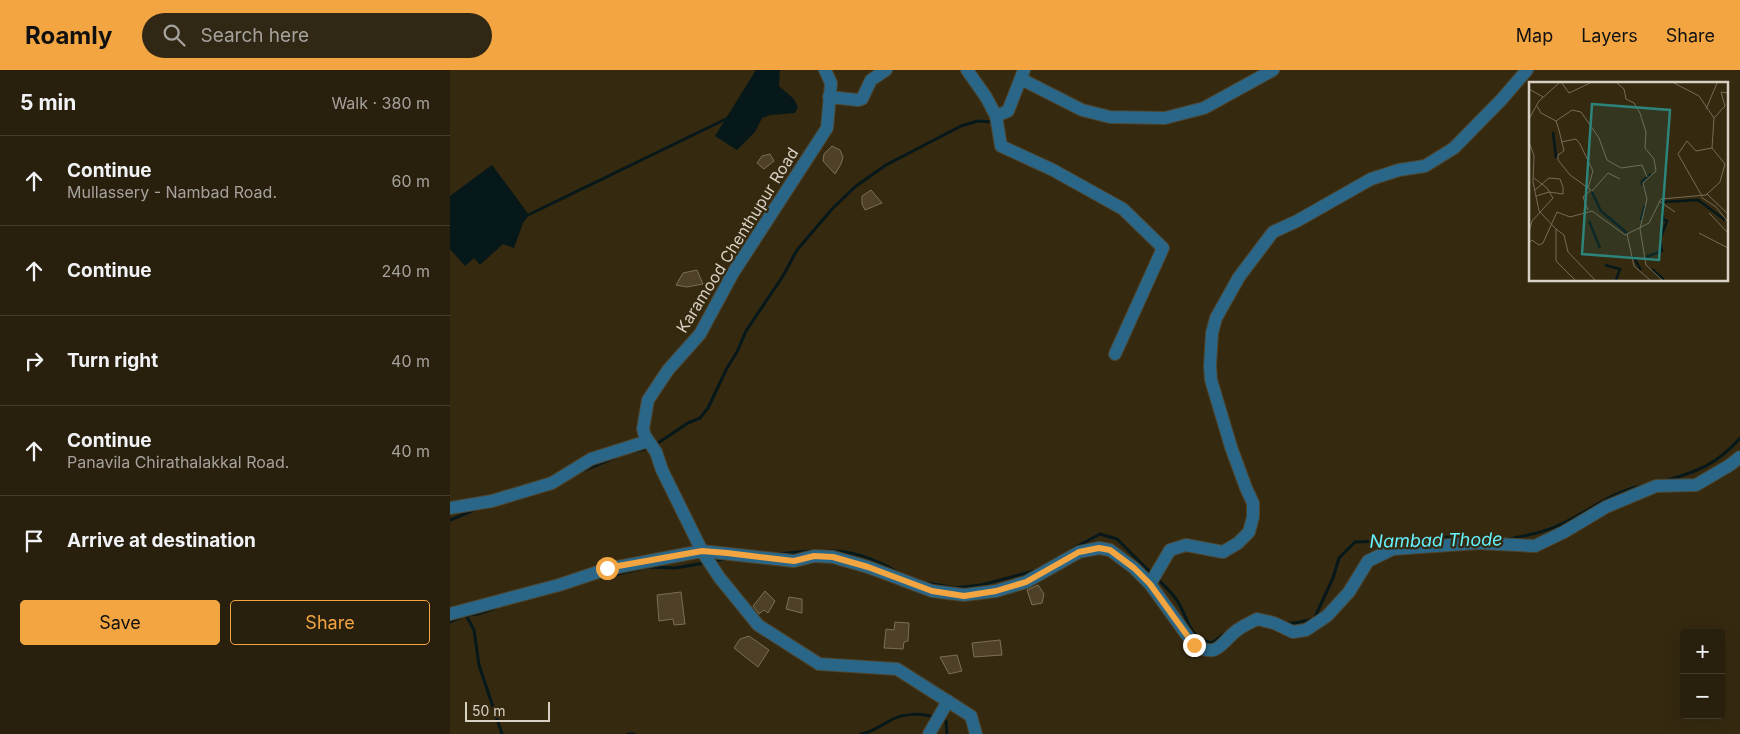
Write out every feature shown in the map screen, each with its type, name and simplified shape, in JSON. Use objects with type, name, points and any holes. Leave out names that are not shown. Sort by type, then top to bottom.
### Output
[{"type":"street","name":"Karamood Chenthupur Road","points":[[825,70],[831,83],[827,128],[733,273],[700,334],[668,370],[648,400],[643,428],[704,554],[758,626],[819,664],[897,669],[971,716],[976,734]]},
{"type":"street","points":[[829,97],[862,99],[866,88],[872,80],[886,70]]},
{"type":"street","points":[[967,70],[993,110],[1001,146],[1054,170],[1123,209],[1163,248],[1115,354]]},
{"type":"street","points":[[993,110],[1008,111],[1022,75],[1082,110],[1110,118],[1165,118],[1204,108],[1272,70]]},
{"type":"street","points":[[1150,584],[1170,550],[1186,545],[1223,552],[1235,545],[1250,532],[1253,503],[1231,447],[1211,380],[1210,366],[1212,333],[1216,318],[1239,277],[1273,232],[1297,221],[1371,179],[1399,170],[1425,166],[1454,148],[1502,99],[1526,70]]},
{"type":"street","points":[[450,508],[492,501],[552,483],[591,459],[651,444]]},
{"type":"street","points":[[450,614],[559,586],[607,568],[704,554],[727,553],[794,561],[814,556],[833,557],[868,567],[932,591],[964,596],[996,591],[1026,582],[1079,552],[1099,548],[1110,550],[1134,568],[1150,584],[1194,645],[1205,651],[1215,650],[1238,629],[1257,619],[1274,623],[1292,632],[1306,630],[1327,616],[1349,592],[1368,561],[1394,548],[1478,543],[1535,546],[1564,532],[1606,507],[1656,486],[1696,485],[1740,457]]},
{"type":"street","points":[[929,734],[948,701]]},
{"type":"shaded area","points":[[756,70],[780,70],[779,86],[794,99],[798,107],[795,113],[770,115],[762,118],[755,132],[737,150],[715,136]]},
{"type":"shaded area","points":[[492,165],[529,215],[523,223],[514,248],[503,244],[480,265],[474,258],[465,266],[450,249],[450,196]]},
{"type":"building","points":[[832,146],[840,150],[843,157],[835,174],[823,161],[824,154]]},
{"type":"building","points":[[770,154],[774,161],[764,169],[757,163],[762,156]]},
{"type":"building","points":[[871,190],[882,203],[865,210],[862,204],[862,196]]},
{"type":"building","points":[[697,270],[703,284],[687,287],[676,285],[683,273]]},
{"type":"building","points":[[1038,585],[1044,594],[1042,603],[1032,605],[1027,590]]},
{"type":"building","points":[[765,591],[775,601],[768,613],[764,610],[759,614],[753,606]]},
{"type":"building","points":[[681,592],[685,624],[674,625],[673,619],[659,621],[657,595]]},
{"type":"building","points":[[789,597],[802,599],[802,613],[786,609]]},
{"type":"building","points":[[895,622],[909,623],[908,641],[904,642],[903,649],[884,648],[886,629],[894,630]]},
{"type":"building","points":[[749,636],[769,650],[758,667],[734,648],[740,639]]},
{"type":"building","points":[[1000,640],[1002,655],[974,657],[972,643]]},
{"type":"building","points":[[957,655],[962,671],[949,674],[940,657]]},
{"type":"waterway","points":[[526,216],[728,118]]},
{"type":"waterway","points":[[655,445],[688,423],[700,418],[708,408],[746,331],[783,276],[797,250],[832,209],[856,186],[886,165],[961,126],[978,121],[993,122]]},
{"type":"waterway","name":"Nambad Thode","points":[[1667,480],[1698,470],[1716,460],[1740,438]]},
{"type":"waterway","points":[[632,452],[650,448]]},
{"type":"waterway","points":[[580,472],[616,457]]},
{"type":"waterway","name":"Nambad Thode","points":[[1509,539],[1551,528],[1619,493],[1641,486]]},
{"type":"waterway","points":[[450,520],[474,510]]},
{"type":"waterway","name":"Nambad Thode","points":[[1074,548],[1100,534],[1117,539],[1152,574]]},
{"type":"waterway","name":"Nambad Thode","points":[[1424,541],[1442,537],[1465,538]]},
{"type":"waterway","name":"Nambad Thode","points":[[1481,537],[1500,538]]},
{"type":"waterway","name":"Nambad Thode","points":[[1284,623],[1314,619],[1333,578],[1339,558],[1355,542],[1406,542]]},
{"type":"waterway","name":"Nambad Thode","points":[[777,554],[811,551]]},
{"type":"waterway","name":"Nambad Thode","points":[[827,551],[863,556],[896,571]]},
{"type":"waterway","name":"Nambad Thode","points":[[713,561],[725,559]]},
{"type":"waterway","name":"Nambad Thode","points":[[600,578],[649,567],[675,568],[705,563]]},
{"type":"waterway","name":"Nambad Thode","points":[[928,583],[955,588],[981,585],[1034,571]]},
{"type":"waterway","name":"Nambad Thode","points":[[1156,578],[1176,599],[1189,626],[1197,636],[1212,643],[1224,634]]},
{"type":"waterway","name":"Nambad Thode","points":[[468,615],[496,608]]},
{"type":"waterway","points":[[450,622],[466,615],[474,630],[479,665],[502,734]]},
{"type":"waterway","points":[[861,734],[870,732],[893,719],[903,716],[920,715],[936,718]]},
{"type":"waterway","points":[[942,720],[946,721],[947,734]]},
{"type":"waterway","points":[[628,734],[634,734]]},
{"type":"route","points":[[607,568],[702,551],[794,561],[814,556],[833,557],[868,567],[932,591],[964,596],[996,591],[1026,582],[1079,552],[1099,548],[1110,550],[1134,568],[1150,584],[1194,645]]}]
